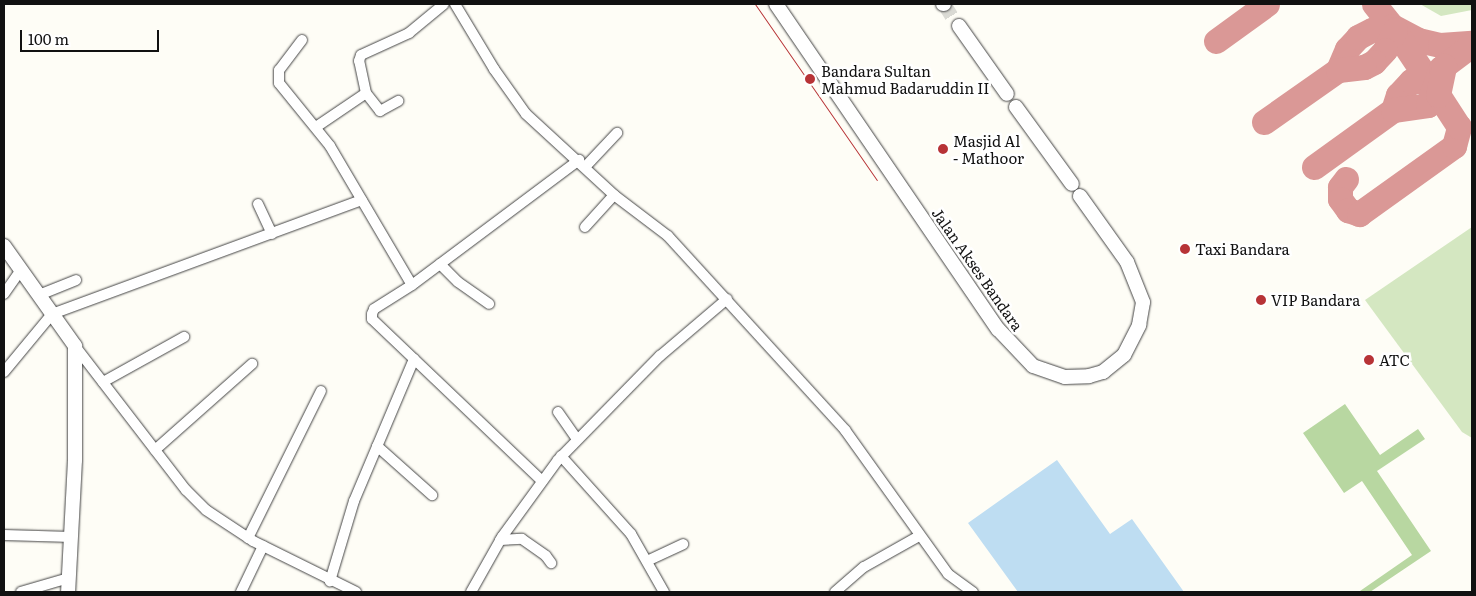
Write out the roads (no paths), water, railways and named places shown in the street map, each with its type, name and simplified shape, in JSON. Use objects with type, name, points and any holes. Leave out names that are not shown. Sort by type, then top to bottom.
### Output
[{"type":"street","points":[[398,102],[380,111],[366,93],[359,61],[361,55],[409,33],[444,4]]},
{"type":"street","points":[[455,4],[494,69],[526,114],[614,195],[668,236],[727,299],[845,430],[948,574],[973,592]]},
{"type":"street","name":"Jalan Akses Bandara","points":[[776,4],[998,329],[1033,366],[1065,377],[1090,376],[1103,372],[1124,355],[1139,325],[1143,302],[1128,262],[1080,196]]},
{"type":"street","points":[[955,21],[1007,94]]},
{"type":"street","points":[[302,40],[279,70],[278,77],[316,127],[412,285]]},
{"type":"street","points":[[316,127],[366,93]]},
{"type":"street","points":[[1016,107],[1072,184]]},
{"type":"street","points":[[542,481],[372,319],[372,314],[374,309],[412,285],[582,164],[617,133]]},
{"type":"street","points":[[585,227],[614,195]]},
{"type":"street","points":[[4,372],[52,314],[362,200]]},
{"type":"street","points":[[258,204],[272,234]]},
{"type":"street","points":[[4,246],[75,346],[155,450],[206,510],[248,538],[356,592]]},
{"type":"street","points":[[440,264],[489,304]]},
{"type":"street","points":[[4,294],[21,270]]},
{"type":"street","points":[[39,295],[76,280]]},
{"type":"street","points":[[471,592],[500,540],[561,456],[660,356],[727,299]]},
{"type":"street","points":[[103,382],[184,337]]},
{"type":"street","points":[[68,592],[72,537],[75,346]]},
{"type":"street","points":[[330,580],[354,500],[414,359]]},
{"type":"street","points":[[155,450],[252,364]]},
{"type":"street","points":[[248,538],[321,391]]},
{"type":"street","points":[[558,412],[577,439]]},
{"type":"street","points":[[377,446],[432,495]]},
{"type":"street","points":[[561,456],[630,534],[664,592]]},
{"type":"street","points":[[4,535],[72,537]]},
{"type":"street","points":[[835,592],[864,566],[919,536]]},
{"type":"street","points":[[500,540],[522,539],[546,556],[551,563]]},
{"type":"street","points":[[647,561],[683,544]]},
{"type":"street","points":[[241,592],[263,546]]},
{"type":"street","points":[[22,592],[69,578]]},
{"type":"water","points":[[1057,460],[1110,534],[1132,519],[1184,592],[1018,592],[968,523]]},
{"type":"tunnel","points":[[944,4],[952,17]]},
{"type":"tram line","points":[[755,4],[877,180]]},
{"type":"place","name":"Bandara Sultan Mahmud Badaruddin II","points":[[810,79]]},
{"type":"place","name":"Masjid Al - Mathoor","points":[[943,149]]},
{"type":"place","name":"Taxi Bandara","points":[[1185,249]]},
{"type":"place","name":"VIP Bandara","points":[[1261,300]]},
{"type":"place","name":"ATC","points":[[1369,360]]}]
